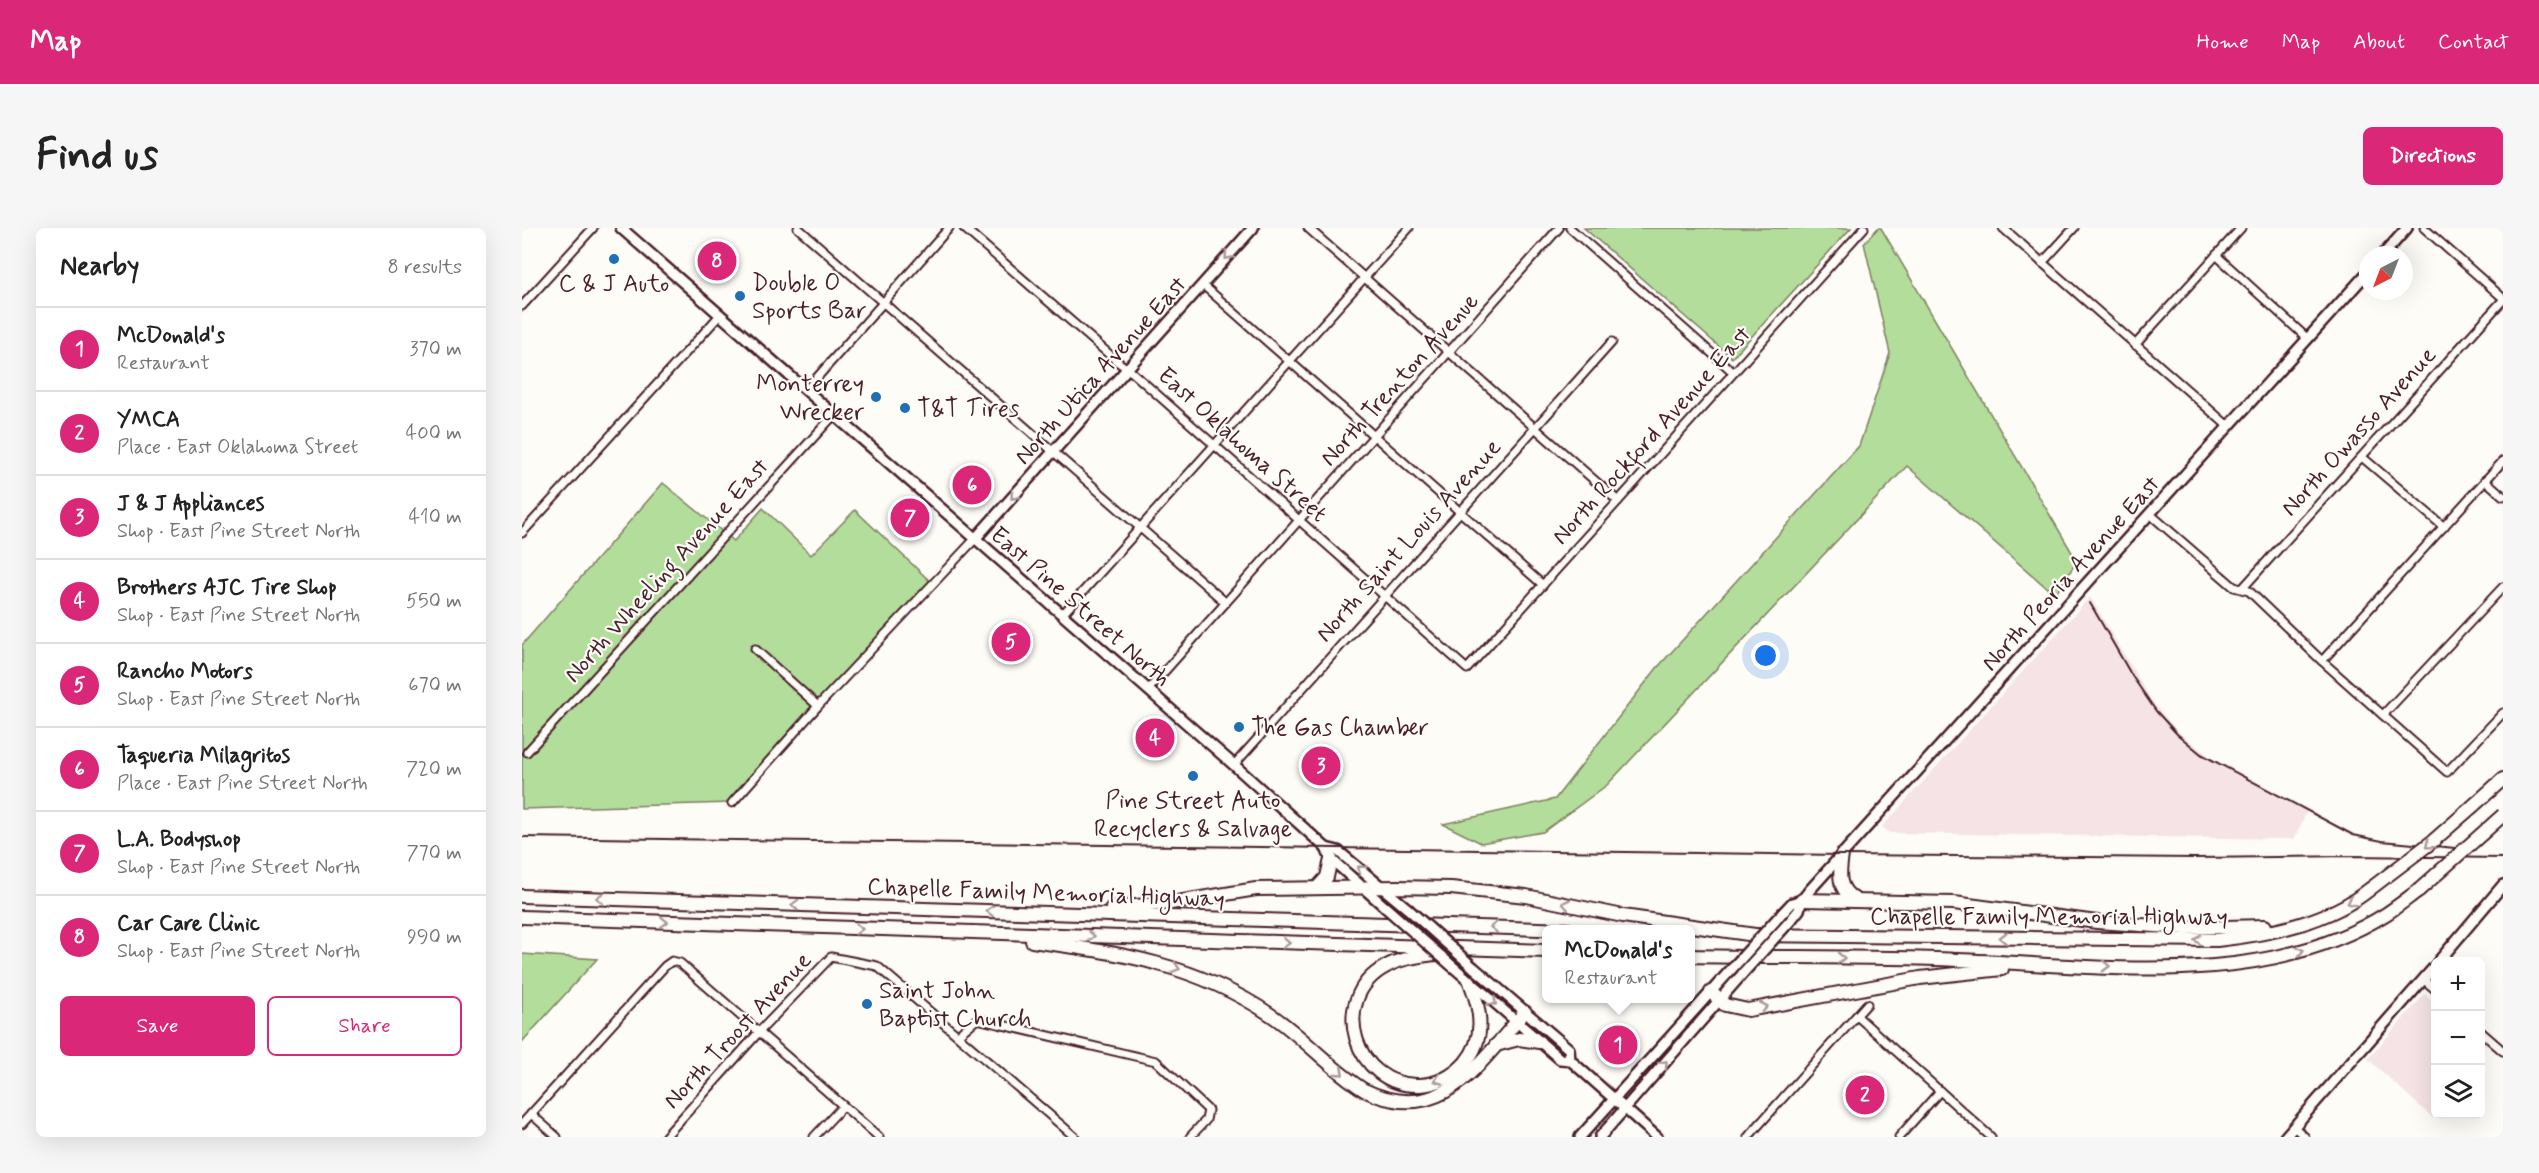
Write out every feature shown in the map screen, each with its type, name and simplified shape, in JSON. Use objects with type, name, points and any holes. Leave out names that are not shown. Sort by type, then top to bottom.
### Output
[{"type":"highway","name":"Chapelle Family Memorial Highway","points":[[1695,933],[2189,941],[2243,937],[2297,924],[2357,900],[2433,842],[2503,779]]},
{"type":"highway","name":"Chapelle Family Memorial Highway","points":[[1695,956],[2199,967],[2256,961],[2310,948],[2337,938],[2386,914],[2419,890],[2503,815]]},
{"type":"highway","points":[[1317,888],[1327,877],[1329,854]]},
{"type":"highway","points":[[1842,855],[1839,876],[1841,885],[1849,896],[1857,901]]},
{"type":"highway","points":[[1048,913],[1171,903],[1256,889],[1383,887],[1492,891],[1623,916],[1686,925]]},
{"type":"highway","name":"Chapelle Family Memorial Highway","points":[[522,896],[1542,929]]},
{"type":"highway","points":[[1802,900],[1954,903],[2097,922],[2185,928],[2297,924]]},
{"type":"highway","name":"Chapelle Family Memorial Highway","points":[[522,917],[1542,951]]},
{"type":"highway","points":[[1695,926],[1755,935]]},
{"type":"highway","points":[[970,932],[1120,953],[1191,973],[1259,1007],[1302,1039],[1354,1084],[1372,1095],[1389,1100],[1415,1101],[1443,1094],[1462,1080],[1525,1012]]},
{"type":"highway","points":[[1470,949],[1404,959],[1384,967],[1370,978],[1356,1001],[1353,1021],[1356,1040],[1365,1057],[1384,1076],[1407,1084],[1433,1083],[1455,1073],[1471,1056],[1480,1033],[1479,1008],[1470,982]]},
{"type":"highway","points":[[1715,996],[1737,1009],[1748,1011],[1929,976],[2048,965]]},
{"type":"highway","points":[[1495,1045],[1519,1039],[1539,1042]]},
{"type":"main road","name":"East Pine Street North","points":[[621,228],[1233,765],[1364,889],[1450,965],[1560,1059],[1570,1060],[1657,1137]]},
{"type":"main road","name":"North Utica Avenue East","points":[[975,539],[1253,228]]},
{"type":"main road","points":[[2391,246],[2407,228]]},
{"type":"main road","name":"North Peoria Avenue East","points":[[1580,1137],[1715,996],[1743,973],[1791,920],[1799,910],[1802,900],[1842,855],[2359,282]]},
{"type":"main road","name":"East Pine Street North","points":[[1329,854],[1338,851],[1383,887],[1569,1049],[1570,1060]]},
{"type":"main road","points":[[2442,957],[2503,885]]},
{"type":"main road","name":"North Peoria Avenue East","points":[[1600,1137],[1715,996],[1728,973],[1791,903],[1802,900]]},
{"type":"main road","points":[[2285,1137],[2431,970]]},
{"type":"street","points":[[522,306],[593,228]]},
{"type":"street","points":[[798,228],[1225,602]]},
{"type":"street","points":[[806,390],[949,228]]},
{"type":"street","name":"East Oklahoma Street","points":[[964,228],[1214,444],[1467,669]]},
{"type":"street","points":[[1308,228],[1618,501]]},
{"type":"street","points":[[1062,615],[1409,228]]},
{"type":"street","name":"North Trenton Avenue","points":[[1148,690],[1559,228]]},
{"type":"street","points":[[1570,228],[1733,372]]},
{"type":"street","name":"North Rockford Avenue East","points":[[1467,669],[1864,228]]},
{"type":"street","points":[[2003,228],[2229,426]]},
{"type":"street","points":[[2042,263],[2074,228]]},
{"type":"street","points":[[2135,345],[2241,228]]},
{"type":"street","points":[[2424,228],[2503,299]]},
{"type":"street","points":[[2216,255],[2308,339]]},
{"type":"street","points":[[1203,285],[1543,585]]},
{"type":"street","name":"North Owasso Avenue","points":[[2242,589],[2503,299]]},
{"type":"street","points":[[522,533],[720,315]]},
{"type":"street","name":"North Saint Louis Avenue","points":[[1233,765],[1612,342]]},
{"type":"street","name":"North Wheeling Avenue East","points":[[527,752],[834,415]]},
{"type":"street","points":[[2362,457],[2444,527]]},
{"type":"street","points":[[2322,661],[2503,461]]},
{"type":"street","points":[[2486,480],[2503,496]]},
{"type":"street","points":[[2150,513],[2234,587],[2249,591],[2322,661],[2446,772],[2503,713]]},
{"type":"street","name":"North Utica Avenue East","points":[[732,803],[818,706],[975,539]]},
{"type":"street","points":[[2383,715],[2503,587]]},
{"type":"street","points":[[755,649],[818,706]]},
{"type":"street","name":"North Troost Avenue","points":[[665,1137],[759,1032],[831,957],[877,966],[958,1035]]},
{"type":"street","points":[[522,1124],[665,966],[672,962],[680,963],[879,1137]]},
{"type":"street","points":[[2423,979],[2431,986]]},
{"type":"street","points":[[1748,1137],[1867,1004]]},
{"type":"street","points":[[1857,1016],[1991,1137]]},
{"type":"street","points":[[1075,1137],[958,1035],[976,1019],[1156,1061],[1208,1110],[1206,1120],[1190,1137]]},
{"type":"street","points":[[2485,1035],[2503,1051]]},
{"type":"street","points":[[1899,1137],[1940,1091]]},
{"type":"street","points":[[814,1137],[842,1107]]},
{"type":"street","points":[[531,1114],[557,1137]]},
{"type":"street","points":[[2294,1127],[2305,1137]]},
{"type":"shaded area","points":[[2090,597],[2153,703],[2178,732],[2216,762],[2307,811],[2294,839],[1890,833],[1882,827]]},
{"type":"shaded area","points":[[2425,994],[2431,1000],[2431,1116],[2368,1059]]},
{"type":"green space","points":[[1584,228],[1851,228],[1732,358]]},
{"type":"green space","points":[[1878,228],[1881,228],[2077,561],[2055,595],[1907,466],[1607,785],[1543,832],[1481,843],[1443,824],[1555,799],[1657,668],[1859,446],[1890,353],[1864,243]]},
{"type":"green space","points":[[663,483],[734,541],[763,508],[811,555],[855,510],[933,584],[732,803],[522,809],[522,645]]},
{"type":"green space","points":[[522,954],[597,959],[522,1042]]},
{"type":"railway","points":[[2090,603],[2132,676],[2156,711],[2177,734],[2201,754],[2353,835],[2382,841],[2455,848]]},
{"type":"railway","points":[[522,837],[1842,855],[2503,858]]},
{"type":"place","name":"C & J Auto","points":[[614,259]]},
{"type":"place","name":"Car Care Clinic","points":[[717,261]]},
{"type":"place","name":"Double O Sports Bar","points":[[740,296]]},
{"type":"place","name":"Monterrey Wrecker","points":[[876,397]]},
{"type":"place","name":"T&T Tires","points":[[905,408]]},
{"type":"place","name":"Taqueria Milagritos","points":[[972,485]]},
{"type":"place","name":"L.A. Bodyshop","points":[[910,518]]},
{"type":"place","name":"Rancho Motors","points":[[1011,642]]},
{"type":"place","name":"The Gas Chamber","points":[[1239,727]]},
{"type":"place","name":"Brothers AJC Tire Shop","points":[[1155,738]]},
{"type":"place","name":"J & J Appliances","points":[[1321,766]]},
{"type":"place","name":"Pine Street Auto Recyclers & Salvage","points":[[1193,776]]},
{"type":"place","name":"Saint John Baptist Church","points":[[867,1004]]},
{"type":"place","name":"McDonald's","points":[[1618,1045]]},
{"type":"place","name":"YMCA","points":[[1865,1095]]}]
